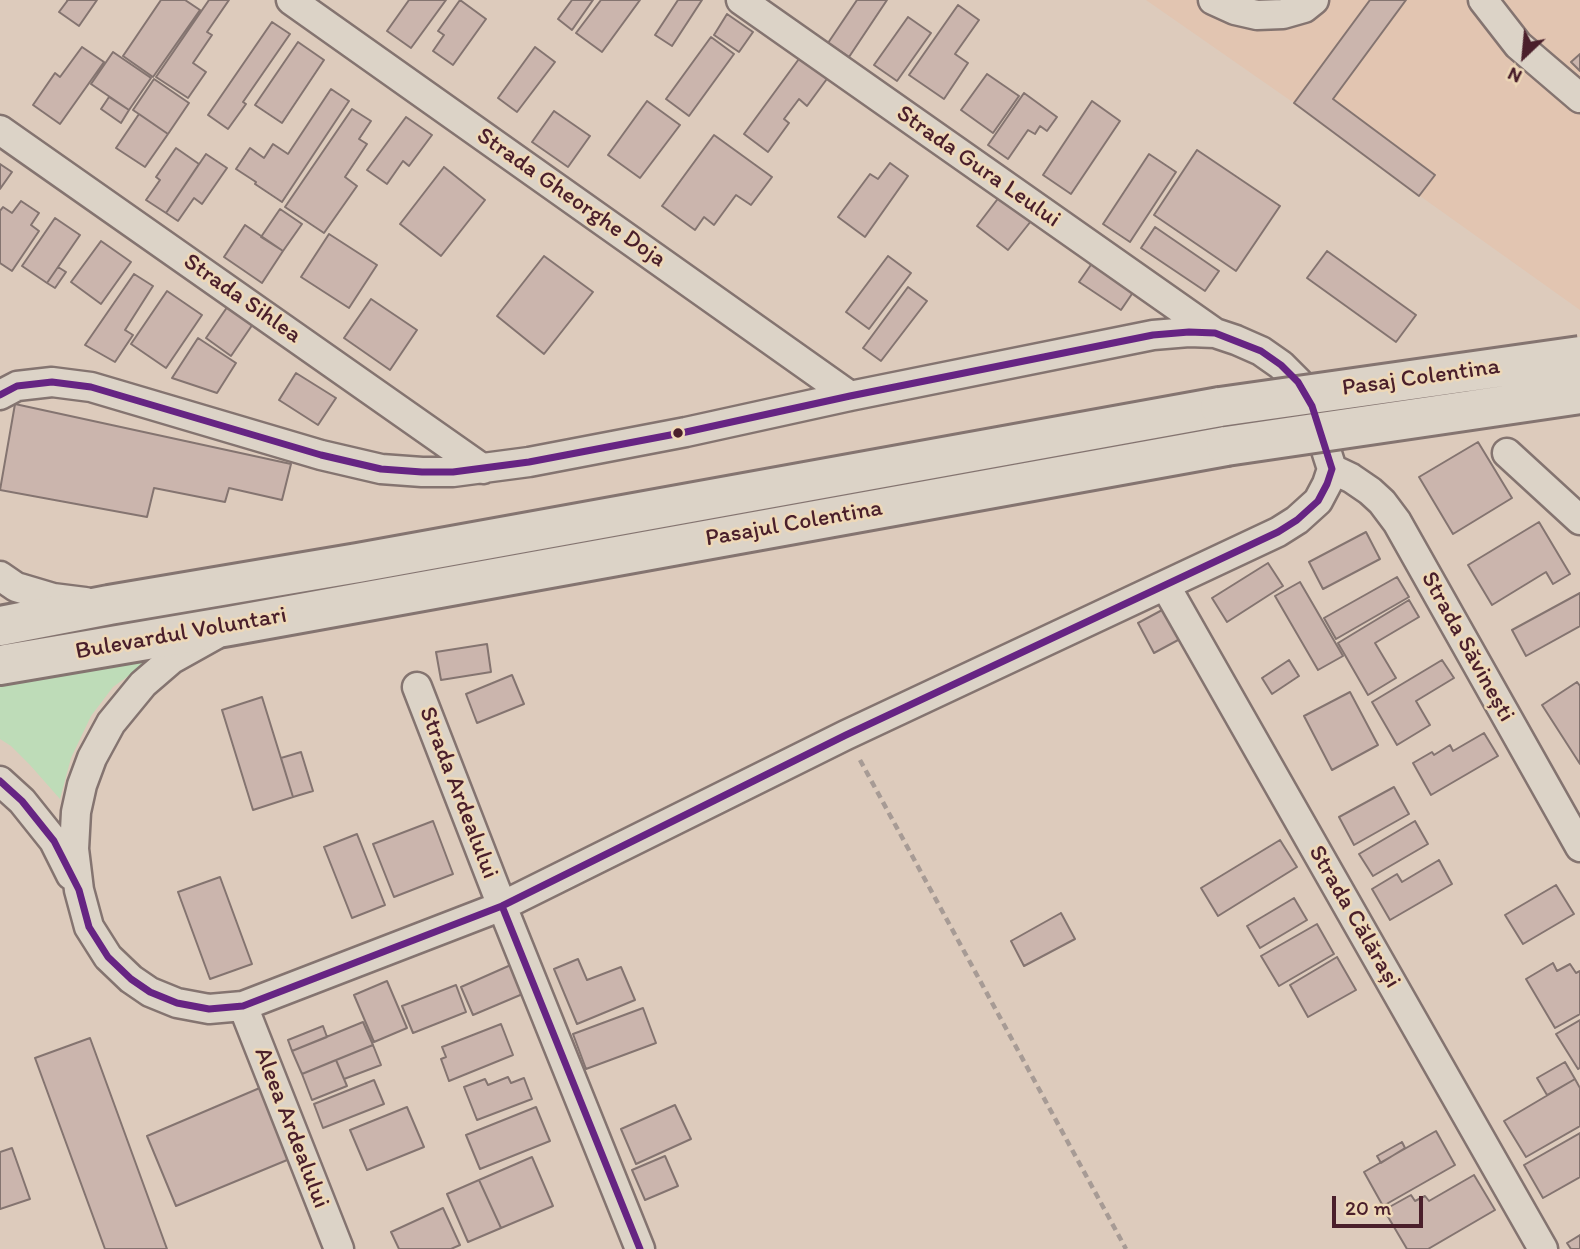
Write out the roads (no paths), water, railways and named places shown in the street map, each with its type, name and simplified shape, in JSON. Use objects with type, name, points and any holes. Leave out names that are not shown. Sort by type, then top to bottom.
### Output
[{"type":"highway","name":"Pasaj Colentina","points":[[1220,407],[1580,356]]},
{"type":"highway","name":"Pasaj Colentina","points":[[1226,446],[1580,394]]},
{"type":"highway","name":"Pasajul Colentina","points":[[358,564],[1220,407]]},
{"type":"highway","name":"Pasajul Colentina","points":[[363,601],[1226,446]]},
{"type":"highway","name":"Bulevardul Voluntari","points":[[0,626],[358,564]]},
{"type":"highway","name":"Bulevardul Voluntari","points":[[0,665],[363,601]]},
{"type":"street","name":"Strada Gheorghe Doja","points":[[291,0],[850,396]]},
{"type":"street","name":"Strada Gura Leului","points":[[741,0],[1215,333]]},
{"type":"street","points":[[1213,0],[1235,10],[1257,15],[1283,14],[1304,8],[1314,0]]},
{"type":"street","points":[[1483,0],[1518,45],[1580,98]]},
{"type":"street","name":"Strada Sihlea","points":[[0,130],[483,469]]},
{"type":"street","points":[[0,395],[18,386],[52,382],[91,387],[321,455],[381,469],[453,472],[687,432],[1153,335],[1215,333],[1261,351],[1281,365],[1298,382],[1312,406],[1332,469],[1318,502],[1278,532],[846,735],[502,906],[243,1006],[209,1009],[177,1003],[150,992],[131,979],[108,957],[89,928],[79,890],[74,849],[76,811],[82,785],[92,758],[111,723],[143,684],[172,659],[229,626]]},
{"type":"street","points":[[1507,453],[1580,520]]},
{"type":"street","name":"Strada Săvinești","points":[[1332,469],[1370,491],[1397,522],[1580,847]]},
{"type":"street","points":[[0,576],[16,587],[53,598],[109,606]]},
{"type":"street","name":"Strada Călărași","points":[[1165,586],[1543,1249]]},
{"type":"street","name":"Strada Ardealului","points":[[417,687],[640,1249]]},
{"type":"street","points":[[0,780],[23,801],[54,841],[79,890]]},
{"type":"street","name":"Aleea Ardealului","points":[[243,1006],[339,1249]]}]
